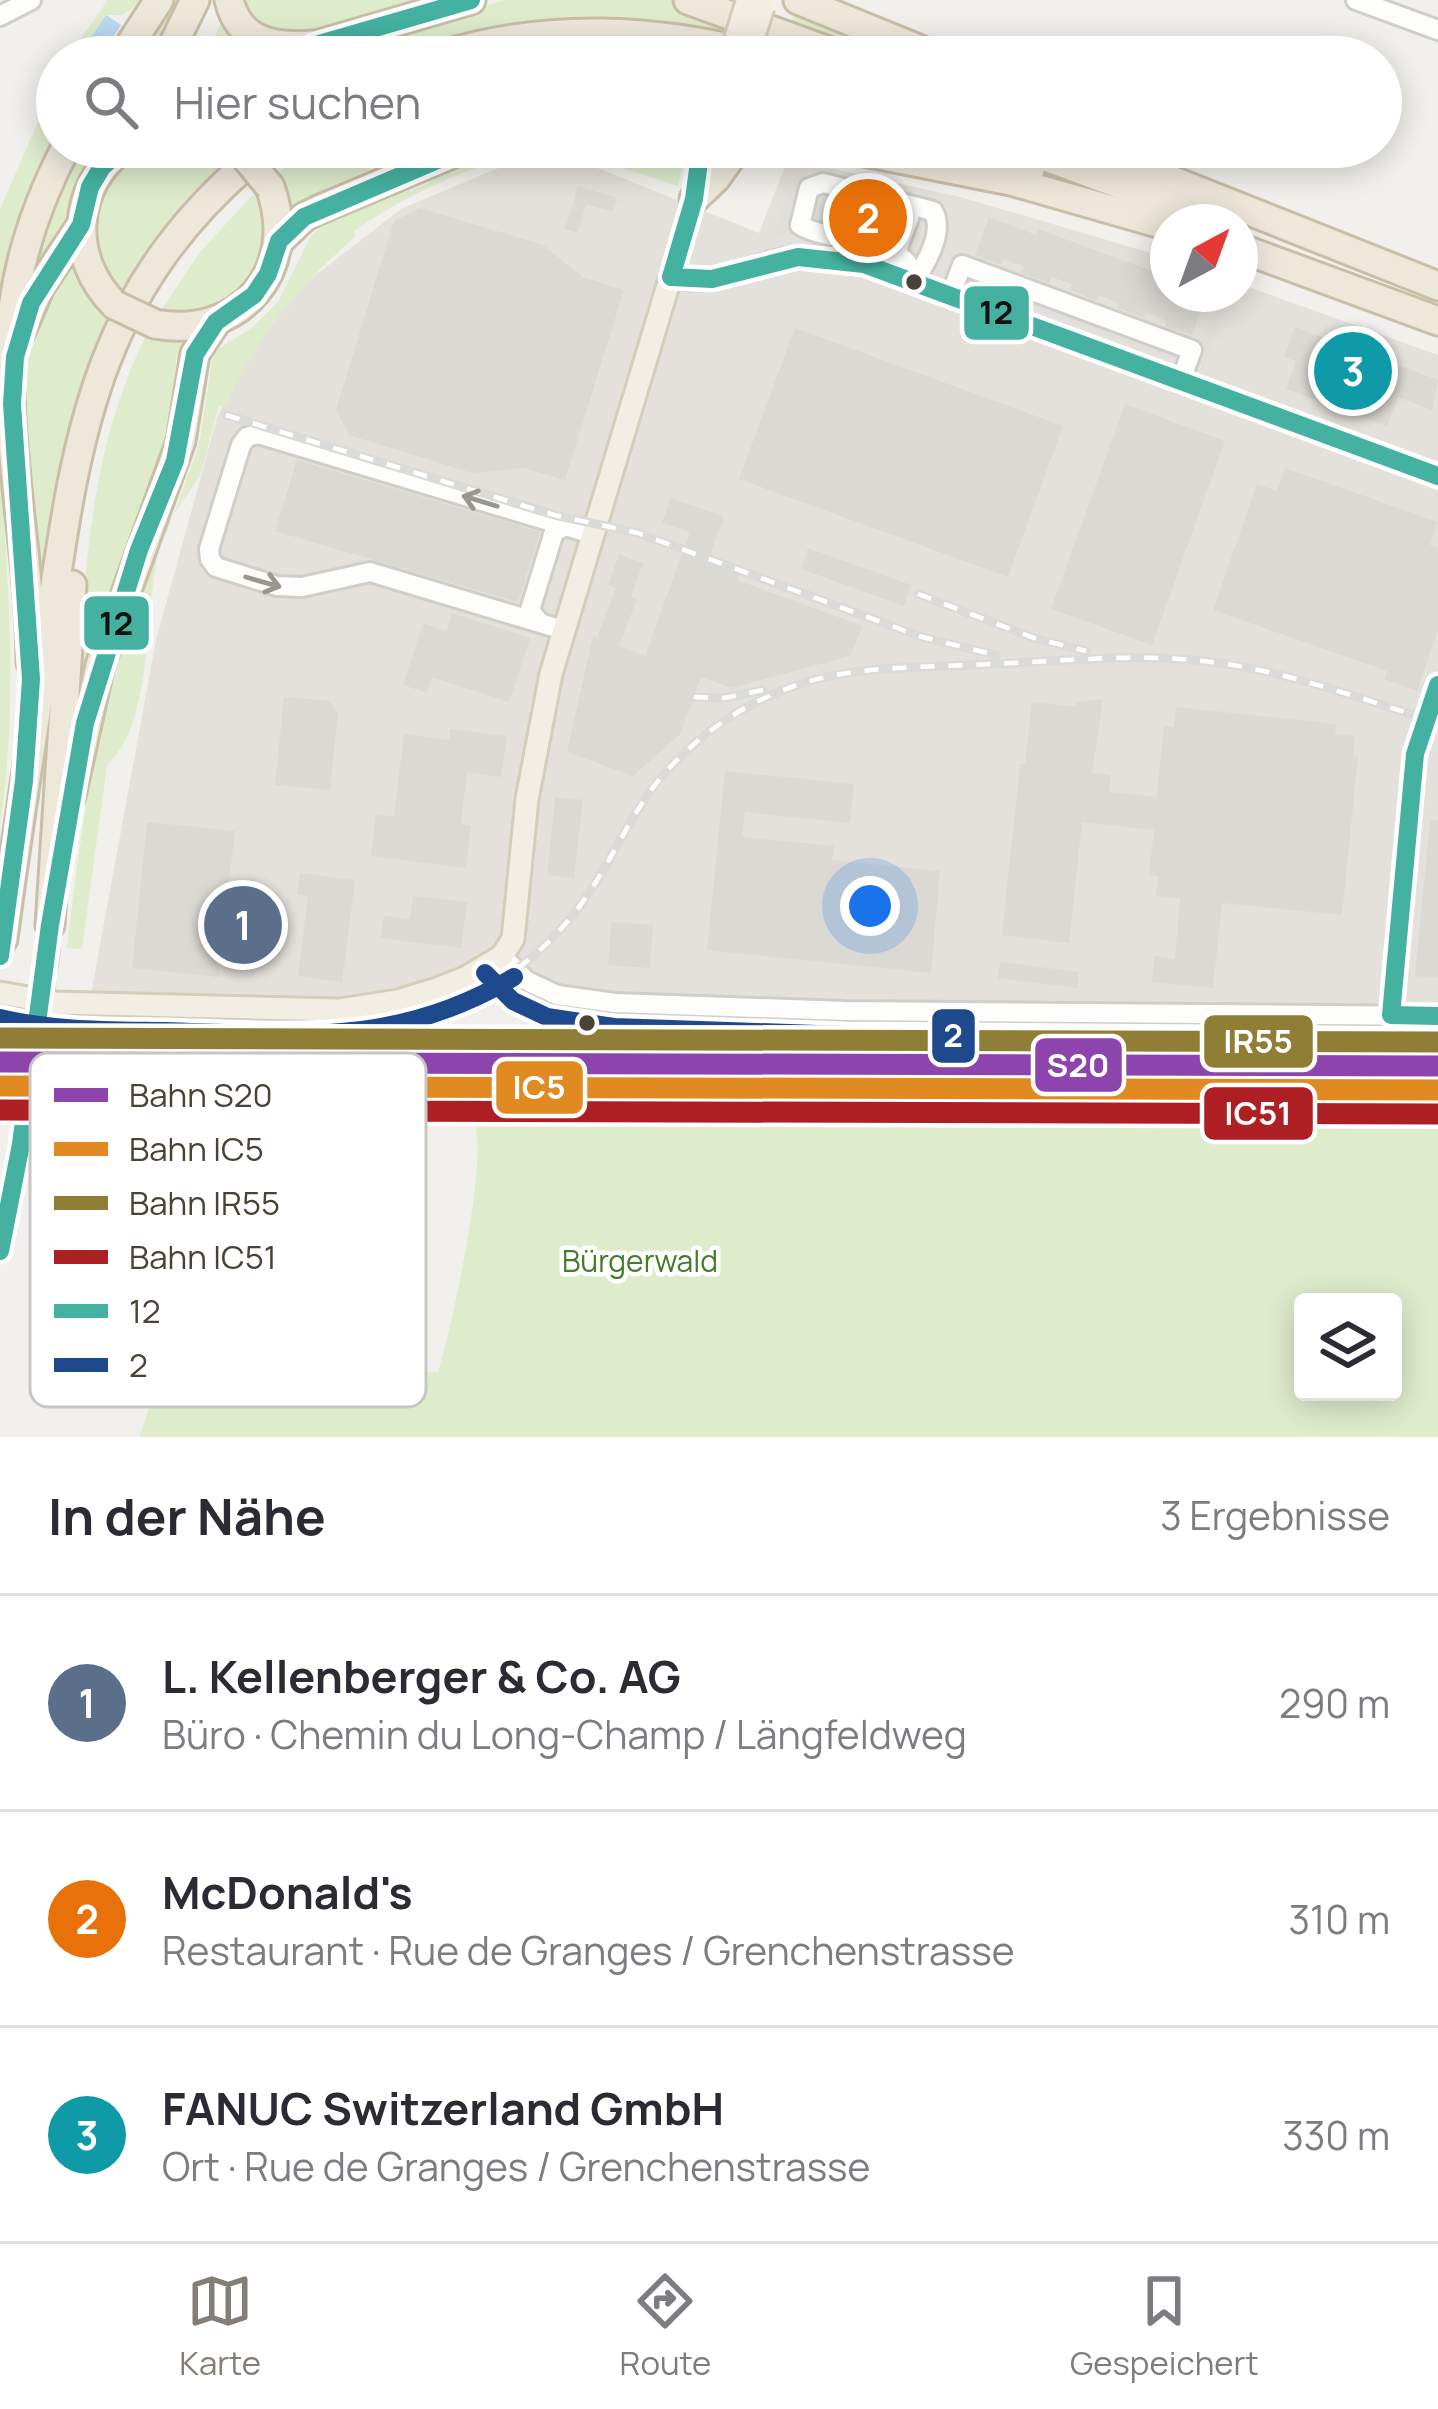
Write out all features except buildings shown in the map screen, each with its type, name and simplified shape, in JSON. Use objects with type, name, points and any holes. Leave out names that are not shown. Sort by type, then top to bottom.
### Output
[{"type":"highway","points":[[136,36],[159,0]]},
{"type":"highway","points":[[177,36],[195,0]]},
{"type":"highway","points":[[198,36],[214,0]]},
{"type":"highway","points":[[229,0],[242,28],[253,36]]},
{"type":"highway","points":[[352,36],[471,0]]},
{"type":"highway","points":[[688,0],[787,36]]},
{"type":"highway","points":[[798,0],[886,36]]},
{"type":"highway","points":[[533,36],[630,32],[659,36]]},
{"type":"highway","points":[[24,781],[31,655],[10,336],[17,279],[38,208],[56,168]]},
{"type":"highway","points":[[104,168],[86,198],[80,225],[92,275],[116,305],[155,325],[183,328],[216,322]]},
{"type":"highway","points":[[3,939],[70,483],[99,374],[134,302],[170,248],[244,168]]},
{"type":"highway","points":[[254,168],[270,187],[278,213],[279,241],[268,274],[254,295],[216,322],[195,354],[175,461],[96,679],[49,936],[73,570],[84,485],[99,423],[125,351],[176,263],[232,198],[267,168]]},
{"type":"highway","points":[[362,190],[397,168]]},
{"type":"highway","points":[[279,241],[304,217],[416,168]]},
{"type":"highway","points":[[694,200],[723,168]]},
{"type":"highway","points":[[945,168],[1150,219]]},
{"type":"highway","points":[[1022,168],[1150,217]]},
{"type":"highway","points":[[1076,168],[1173,204]]},
{"type":"highway","points":[[1141,168],[1438,286]]},
{"type":"highway","points":[[1164,168],[1306,226],[1345,248]]},
{"type":"highway","points":[[12,404],[15,357],[25,319],[80,225]]},
{"type":"highway","points":[[1258,236],[1438,301]]},
{"type":"highway","points":[[1258,255],[1438,321]]},
{"type":"main road","points":[[739,36],[755,1]]},
{"type":"main road","points":[[750,36],[755,1]]},
{"type":"main road","points":[[694,200],[698,168]]},
{"type":"main road","points":[[0,993],[56,1004],[340,1010],[437,989],[502,956],[512,939],[527,799],[563,630],[707,168]]},
{"type":"street","points":[[0,16],[31,0]]},
{"type":"street","points":[[1356,0],[1438,30]]},
{"type":"street","points":[[851,192],[909,218],[899,245],[894,248],[860,236],[807,230],[799,218],[814,183],[923,205],[936,214],[938,229],[920,273],[910,283]]},
{"type":"street","points":[[838,235],[905,260],[910,283]]},
{"type":"street","points":[[671,277],[715,280],[780,259],[814,256],[864,264],[1438,476]]},
{"type":"street","points":[[950,297],[962,265],[1192,350],[1180,383]]},
{"type":"street","points":[[563,630],[370,572],[302,587],[277,586],[216,567],[209,550],[241,445],[258,434],[592,534]]},
{"type":"street","points":[[539,622],[530,610],[554,532],[565,526]]},
{"type":"street","points":[[1390,1015],[1415,754],[1438,685]]},
{"type":"street","points":[[502,956],[527,980],[557,995],[615,1003],[845,1011],[1438,1016]]},
{"type":"shaded area","points":[[498,168],[597,168],[759,233],[784,168],[829,168],[964,198],[1150,253],[1150,312],[1258,312],[1258,290],[1438,355],[1438,1016],[557,995],[502,956],[398,1001],[89,1005],[156,640],[217,418],[257,338],[303,285],[401,209]]},
{"type":"shaded area","points":[[805,178],[785,235],[774,236],[793,179]]},
{"type":"shaded area","points":[[967,274],[1174,349],[1170,359],[963,283]]},
{"type":"shaded area","points":[[1213,312],[1224,312],[1204,368],[1193,365]]},
{"type":"green space","points":[[108,0],[146,0],[122,15],[106,15],[92,36],[83,36]]},
{"type":"green space","points":[[165,0],[184,0],[166,36],[142,36]]},
{"type":"green space","points":[[241,0],[418,0],[326,29],[289,35],[263,28]]},
{"type":"green space","points":[[505,0],[669,0],[725,19],[720,33],[632,20],[559,20],[478,36],[382,36]]},
{"type":"green space","points":[[796,9],[865,36],[820,36],[790,25]]},
{"type":"green space","points":[[223,18],[249,36],[215,36]]},
{"type":"green space","points":[[36,126],[36,168],[43,168],[14,238],[0,304],[0,209]]},
{"type":"green space","points":[[65,168],[94,168],[70,218],[27,284],[35,240]]},
{"type":"green space","points":[[117,168],[227,168],[122,297],[99,268],[92,207]]},
{"type":"green space","points":[[285,168],[372,168],[291,205],[278,173]]},
{"type":"green space","points":[[441,168],[479,168],[435,184],[354,231],[356,236],[316,274],[251,357],[226,406],[219,405],[201,474],[174,514],[199,445],[212,360],[218,349],[253,327],[278,302],[311,236],[331,219],[407,182],[411,191],[429,183],[427,174]]},
{"type":"green space","points":[[622,168],[682,168],[678,186]]},
{"type":"green space","points":[[259,188],[269,235],[250,284],[212,312],[158,315],[200,252]]},
{"type":"green space","points":[[73,258],[92,299],[111,321],[75,409],[39,583],[25,454],[25,354],[39,312]]},
{"type":"green space","points":[[146,336],[183,342],[176,362],[172,433],[75,722],[86,574],[100,476],[126,381]]},
{"type":"green space","points":[[0,468],[10,691],[0,825]]},
{"type":"green space","points":[[172,519],[156,564],[139,699],[132,725],[107,765],[82,949],[67,948],[84,816],[110,689],[151,559]]},
{"type":"green space","name":"Bürgerwald","points":[[1298,1083],[1438,1101],[1438,1437],[139,1437],[150,1407],[426,1407],[426,1371],[438,1372],[460,1282],[477,1165],[473,1118],[455,1106],[453,1091],[458,1087],[984,1089]]},
{"type":"water","points":[[106,15],[121,25],[114,36],[92,36]]},
{"type":"tunnel","points":[[33,1053],[48,946]]},
{"type":"tunnel","points":[[0,1251],[30,1078]]},
{"type":"railway","points":[[226,415],[554,515],[638,533],[922,637],[996,655]]},
{"type":"railway","points":[[918,594],[1034,638],[1086,651]]},
{"type":"railway","points":[[0,1041],[175,1043],[301,1038],[417,1018],[467,999],[522,965],[569,920],[650,792],[686,751],[744,708],[818,679],[917,667],[1106,658],[1191,660],[1274,673],[1438,722]]},
{"type":"railway","points":[[694,697],[724,698],[763,690]]},
{"type":"rail line","name":"IR55","points":[[0,1038],[1438,1042]]},
{"type":"rail line","name":"S20","points":[[0,1062],[30,1062]]},
{"type":"rail line","name":"S20","points":[[426,1063],[1438,1066]]},
{"type":"rail line","name":"IC5","points":[[0,1086],[30,1086]]},
{"type":"rail line","name":"IC5","points":[[426,1087],[1438,1090]]},
{"type":"rail line","name":"IC51","points":[[0,1110],[30,1110]]},
{"type":"rail line","name":"IC51","points":[[426,1111],[1438,1114]]},
{"type":"transit line","name":"12","points":[[347,36],[471,0]]},
{"type":"transit line","name":"12","points":[[0,956],[24,781],[31,679],[12,404],[15,357],[31,303],[81,225],[90,187],[101,168]]},
{"type":"transit line","name":"12","points":[[33,1053],[85,723],[139,550],[175,461],[195,354],[216,322],[254,295],[268,274],[279,241],[304,217],[419,168]]},
{"type":"transit line","name":"12","points":[[698,168],[671,277],[712,279],[798,257],[864,264],[1438,476]]},
{"type":"transit line","name":"12","points":[[1438,685],[1415,754],[1391,1015],[1438,1016]]},
{"type":"transit line","name":"2","points":[[485,973],[513,1001],[547,1017],[614,1027],[845,1035],[1438,1040]]},
{"type":"transit line","name":"2","points":[[0,1018],[103,1030],[345,1032],[429,1016],[514,977]]},
{"type":"transit line","name":"12","points":[[0,1251],[30,1076]]},
{"type":"place","name":"McDonald's","points":[[868,218]]},
{"type":"place","name":"FANUC Switzerland GmbH","points":[[1353,371]]},
{"type":"place","name":"L. Kellenberger & Co. AG","points":[[243,925]]}]
